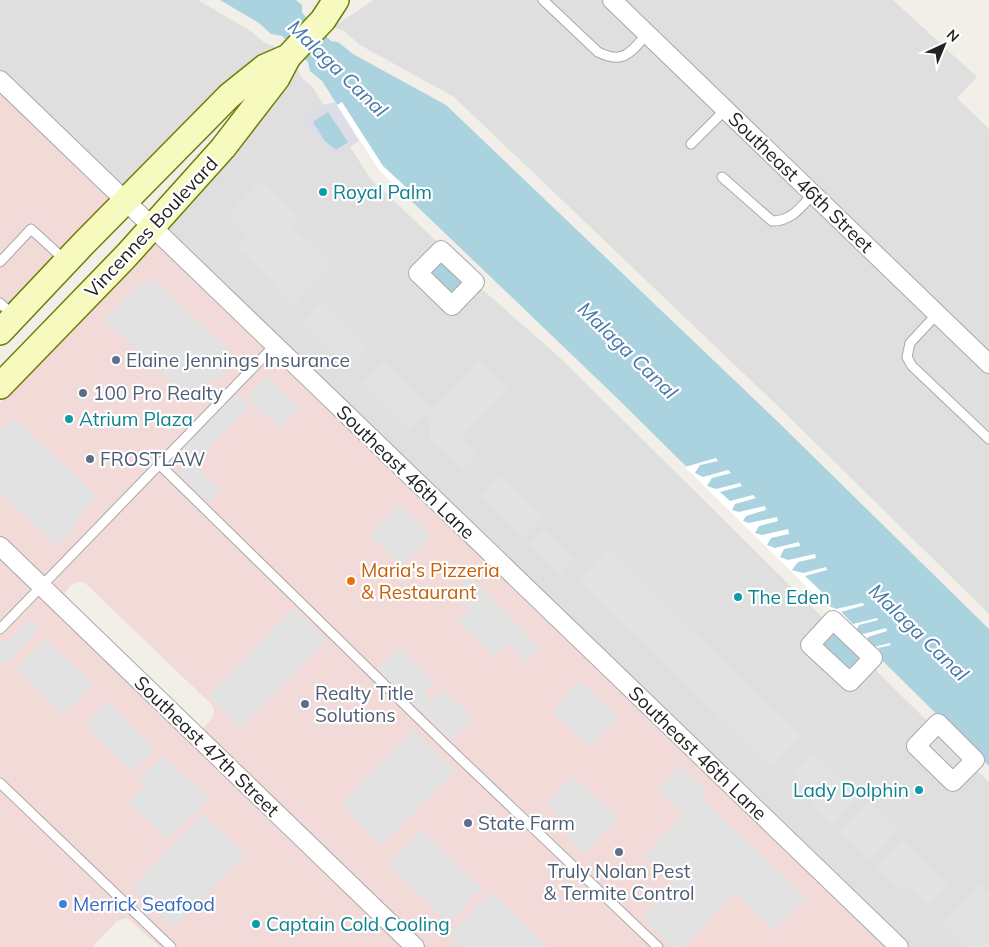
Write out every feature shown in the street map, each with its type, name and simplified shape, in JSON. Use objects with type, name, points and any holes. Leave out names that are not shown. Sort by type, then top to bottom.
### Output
[{"type":"street","name":"Vincennes Boulevard","points":[[0,386],[152,227],[240,127],[277,78],[288,56],[330,10],[352,0]]},
{"type":"street","name":"Southeast 46th Street","points":[[612,0],[989,364]]},
{"type":"street","name":"Vincennes Boulevard","points":[[5,317],[66,261],[230,96],[265,67],[288,56]]},
{"type":"street","name":"Southeast 46th Lane","points":[[0,80],[892,945]]},
{"type":"street","name":"Southeast 47th Street","points":[[0,546],[414,947]]},
{"type":"lane","points":[[543,0],[598,52],[609,58],[619,58],[628,55],[648,34]]},
{"type":"lane","points":[[691,144],[726,109]]},
{"type":"lane","points":[[722,177],[772,221],[783,221],[793,216],[813,194]]},
{"type":"lane","points":[[0,262],[31,229],[66,261]]},
{"type":"lane","points":[[937,314],[910,343],[906,357],[912,366],[989,439]]},
{"type":"lane","points":[[0,629],[275,345]]},
{"type":"lane","points":[[159,464],[436,735],[658,947]]},
{"type":"lane","points":[[0,783],[171,947]]},
{"type":"shaded area","points":[[0,0],[198,0],[252,32],[264,42],[277,48],[258,58],[113,197],[0,88]]},
{"type":"shaded area","points":[[374,0],[893,0],[977,77],[957,98],[989,129],[989,614],[784,412],[454,97],[360,45],[344,31],[333,27]]},
{"type":"shaded area","points":[[296,66],[301,77],[313,88],[370,178],[450,254],[468,277],[558,356],[989,782],[989,947],[890,947],[157,239]]},
{"type":"shaded area","points":[[0,88],[113,197],[0,314]]},
{"type":"shaded area","points":[[335,102],[359,141],[336,156],[307,127],[308,125],[303,118],[323,105]]},
{"type":"shaded area","points":[[261,181],[299,217],[291,225],[332,264],[293,305],[275,288],[277,285],[237,248],[248,236],[227,216]]},
{"type":"shaded area","points":[[157,239],[890,947],[160,947],[127,918],[117,921],[92,947],[0,947],[0,403]],"holes":[[[80,581],[86,584],[212,705],[213,717],[202,730],[61,598],[71,585]]]},
{"type":"shaded area","points":[[150,280],[156,281],[239,360],[222,377],[205,382],[188,399],[105,320],[137,287]]},
{"type":"shaded area","points":[[321,302],[368,347],[347,368],[301,323]]},
{"type":"shaded area","points":[[479,360],[509,389],[461,438],[477,455],[463,471],[430,439],[429,421],[426,414]]},
{"type":"shaded area","points":[[383,361],[431,408],[409,430],[362,383]]},
{"type":"shaded area","points":[[266,376],[299,408],[279,428],[246,397]]},
{"type":"shaded area","points":[[236,393],[250,406],[198,460],[184,447]]},
{"type":"shaded area","points":[[14,417],[97,497],[79,514],[74,529],[58,547],[0,492],[0,431]]},
{"type":"shaded area","points":[[189,459],[221,490],[209,503],[177,472]]},
{"type":"shaded area","points":[[500,475],[543,517],[523,538],[480,496]]},
{"type":"shaded area","points":[[399,505],[431,536],[402,566],[369,535]]},
{"type":"shaded area","points":[[544,529],[574,559],[560,574],[530,544]]},
{"type":"shaded area","points":[[608,549],[801,736],[771,767],[578,580]]},
{"type":"shaded area","points":[[471,577],[540,647],[526,662],[508,644],[495,657],[458,621],[470,608],[455,594]]},
{"type":"shaded area","points":[[293,608],[326,640],[240,728],[208,697]]},
{"type":"shaded area","points":[[30,619],[40,629],[7,663],[4,660],[0,664],[0,642],[9,640]]},
{"type":"shaded area","points":[[45,639],[93,685],[63,715],[16,669]]},
{"type":"shaded area","points":[[399,647],[435,682],[424,694],[431,701],[443,689],[473,718],[451,740],[378,669]]},
{"type":"shaded area","points":[[580,681],[618,717],[589,747],[552,711]]},
{"type":"shaded area","points":[[108,701],[154,749],[132,771],[85,725]]},
{"type":"shaded area","points":[[414,730],[455,771],[382,845],[341,805]]},
{"type":"shaded area","points":[[812,753],[859,797],[832,825],[816,810],[812,794],[792,774]]},
{"type":"shaded area","points":[[162,756],[210,797],[167,840],[128,802],[145,785],[139,779]]},
{"type":"shaded area","points":[[681,765],[707,790],[701,797],[806,898],[774,931],[735,893],[684,947],[672,947],[642,917],[674,884],[644,855],[683,815],[657,789]]},
{"type":"shaded area","points":[[573,776],[618,819],[584,854],[567,837],[564,821],[546,803]]},
{"type":"shaded area","points":[[869,801],[899,829],[869,861],[839,832]]},
{"type":"shaded area","points":[[203,814],[245,854],[174,928],[132,887]]},
{"type":"shaded area","points":[[421,830],[482,889],[449,923],[388,865]]},
{"type":"shaded area","points":[[903,839],[949,885],[928,906],[911,889],[894,886],[875,867]]},
{"type":"shaded area","points":[[979,884],[989,893],[989,947],[966,947],[942,923]]},
{"type":"shaded area","points":[[491,892],[548,947],[462,947],[449,935]]},
{"type":"water","name":"Malaga Canal","points":[[220,0],[296,0],[302,5],[302,13],[331,41],[338,42],[353,54],[446,105],[776,420],[989,629],[989,766],[619,400],[378,169],[322,81],[310,71],[308,62],[282,36],[271,34],[259,23]]},
{"type":"water","points":[[328,112],[348,142],[336,150],[324,140],[313,122]]},
{"type":"water","points":[[442,260],[466,284],[453,298],[428,274]]},
{"type":"water","points":[[835,633],[859,657],[853,668],[849,667],[847,670],[822,646],[825,643],[823,640]]},
{"type":"pier","points":[[342,102],[383,166],[409,190],[404,195],[378,169],[337,105]]},
{"type":"pier","points":[[716,458],[718,461],[700,465],[695,473],[703,477],[728,470],[731,473],[712,478],[707,486],[716,489],[740,483],[742,486],[720,492],[730,501],[753,495],[756,498],[735,504],[732,510],[739,512],[765,506],[766,510],[746,516],[743,521],[749,523],[777,517],[778,521],[759,526],[755,533],[762,535],[788,529],[789,534],[771,538],[767,545],[775,548],[799,542],[800,546],[784,549],[780,557],[788,560],[815,554],[816,558],[798,562],[792,570],[803,573],[826,567],[827,570],[805,576],[830,600],[829,606],[836,609],[862,603],[865,605],[841,612],[853,624],[877,618],[878,620],[859,625],[855,632],[863,634],[886,628],[887,631],[868,637],[866,644],[870,648],[890,643],[891,645],[878,648],[880,651],[876,655],[685,467]]},
{"type":"place","name":"Royal Palm","points":[[323,192]]},
{"type":"place","name":"Elaine Jennings Insurance","points":[[116,360]]},
{"type":"place","name":"100 Pro Realty","points":[[83,393]]},
{"type":"place","name":"Atrium Plaza","points":[[69,419]]},
{"type":"place","name":"FROSTLAW","points":[[90,459]]},
{"type":"place","name":"Maria's Pizzeria & Restaurant","points":[[351,581]]},
{"type":"place","name":"The Eden","points":[[738,597]]},
{"type":"place","name":"Realty Title Solutions","points":[[305,704]]},
{"type":"place","name":"Lady Dolphin","points":[[919,790]]},
{"type":"place","name":"State Farm","points":[[468,823]]},
{"type":"place","name":"Truly Nolan Pest & Termite Control","points":[[619,852]]},
{"type":"place","name":"Merrick Seafood","points":[[63,904]]},
{"type":"place","name":"Captain Cold Cooling","points":[[256,924]]}]
